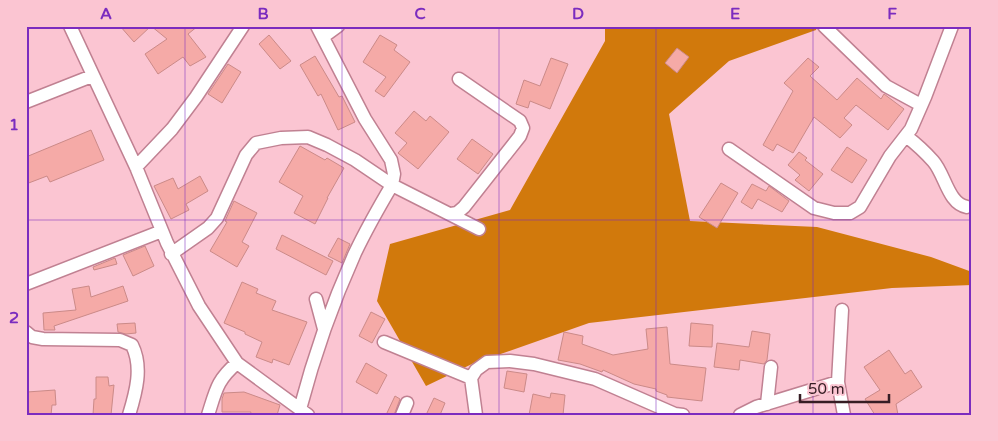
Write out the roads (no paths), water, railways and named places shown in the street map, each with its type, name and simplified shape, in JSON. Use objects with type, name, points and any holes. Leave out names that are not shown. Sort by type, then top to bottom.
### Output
[{"type":"street","points":[[70,26],[136,167],[172,254],[199,306],[238,363],[304,412],[312,366],[324,329],[356,252],[392,185],[394,174],[391,160],[365,120],[320,32],[334,31],[338,26]]},
{"type":"street","points":[[136,167],[172,129],[196,97],[243,26]]},
{"type":"street","points":[[824,26],[886,86],[921,106]]},
{"type":"street","points":[[728,149],[814,208],[834,213],[850,213],[860,207],[890,156],[906,136],[921,106],[952,26]]},
{"type":"street","points":[[26,102],[92,76]]},
{"type":"street","points":[[451,214],[464,207],[520,136],[523,128],[520,121],[459,79]]},
{"type":"street","points":[[906,136],[933,161],[941,172],[955,201],[962,207],[967,207]]},
{"type":"street","points":[[172,254],[208,228],[217,218],[246,155],[256,144],[281,138],[308,137],[327,145],[348,156],[392,185],[479,229]]},
{"type":"street","points":[[26,284],[162,231]]},
{"type":"street","points":[[316,299],[324,329]]},
{"type":"street","points":[[842,310],[838,382],[844,415]]},
{"type":"street","points":[[26,332],[32,337],[43,339],[120,340],[132,345],[136,354],[137,386],[129,415]]},
{"type":"street","points":[[384,342],[471,378]]},
{"type":"street","points":[[476,415],[471,378],[476,370],[487,362],[510,361],[534,364],[594,379],[675,414],[683,415]]},
{"type":"street","points":[[208,415],[218,385],[225,373],[238,363]]},
{"type":"street","points":[[766,404],[771,367]]},
{"type":"street","points":[[740,415],[756,407],[838,382]]},
{"type":"street","points":[[402,415],[407,403]]}]
